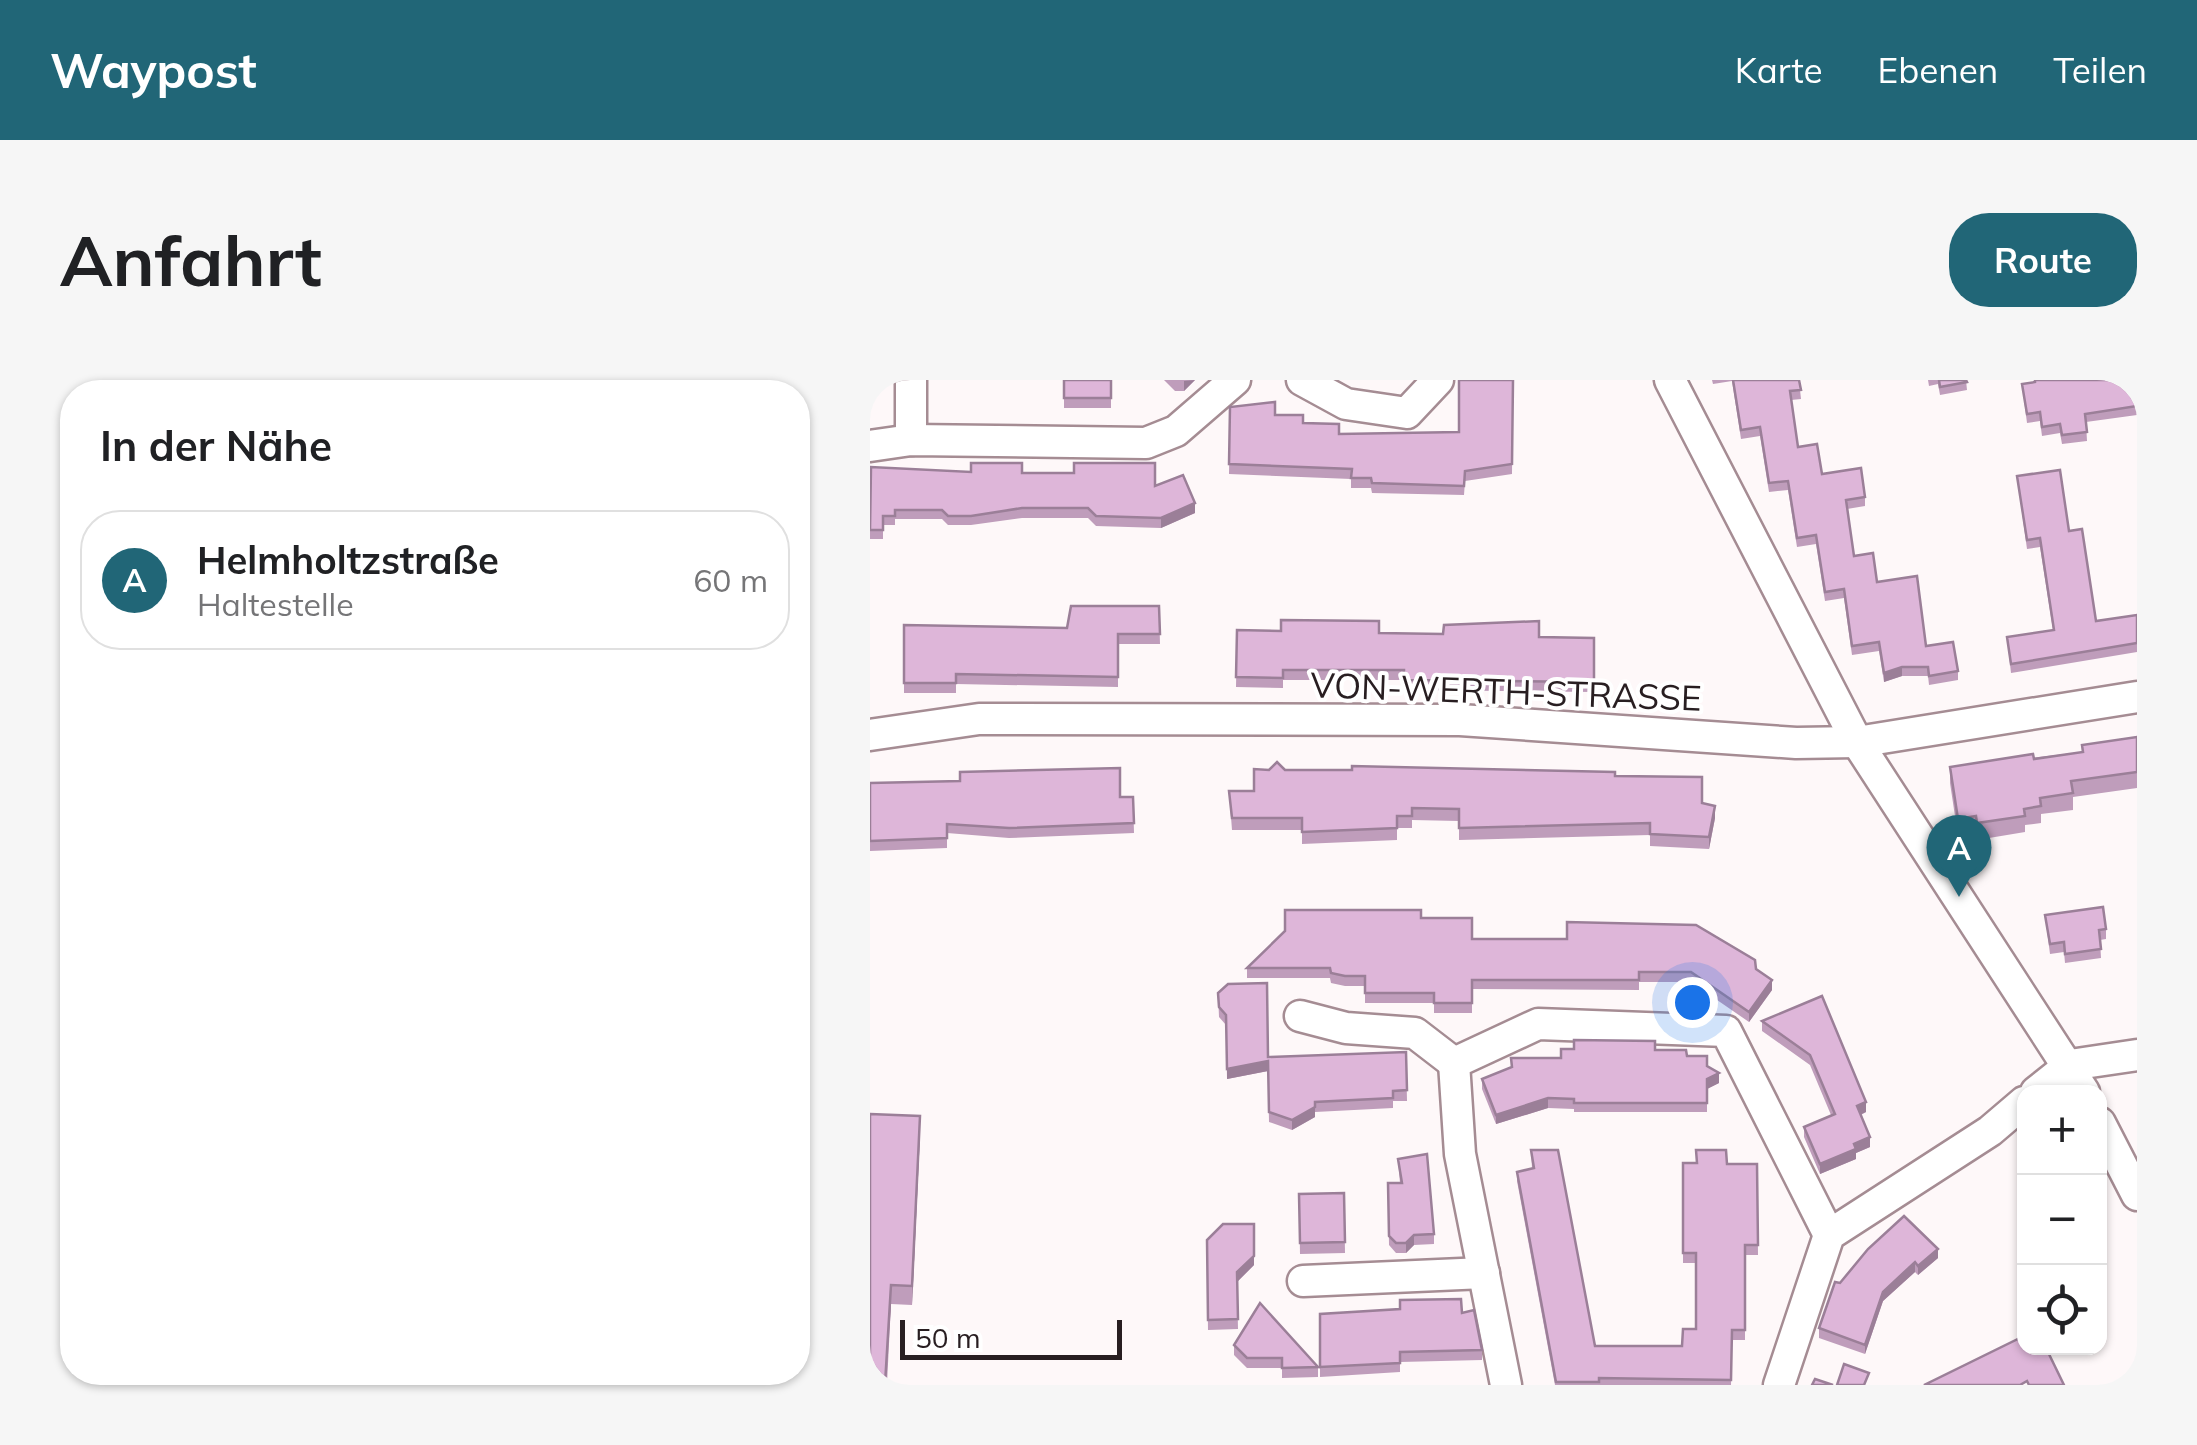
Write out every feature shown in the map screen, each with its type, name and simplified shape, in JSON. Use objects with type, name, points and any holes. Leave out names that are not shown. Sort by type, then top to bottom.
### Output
[{"type":"street","points":[[911,380],[911,440]]},
{"type":"street","points":[[870,446],[911,440],[1146,443],[1176,431],[1236,380]]},
{"type":"street","points":[[1302,380],[1346,404],[1408,413],[1438,380]]},
{"type":"street","points":[[1670,380],[1858,742],[2080,1085]]},
{"type":"street","name":"VON-WERTH-STRASSE","points":[[870,735],[979,719],[1460,720],[1796,742],[1858,742],[2137,697]]},
{"type":"street","points":[[1300,1016],[1346,1028],[1415,1033],[1454,1063],[1460,1154],[1506,1385]]},
{"type":"street","points":[[1454,1063],[1538,1024],[1726,1031],[1829,1235]]},
{"type":"street","points":[[2045,1085],[2070,1065],[2137,1055]]},
{"type":"street","points":[[1779,1385],[1829,1235],[1990,1131],[2017,1108]]},
{"type":"street","points":[[2107,1137],[2137,1195]]},
{"type":"street","points":[[1303,1281],[1484,1274]]},
{"type":"building","points":[[1064,380],[1111,380],[1111,398],[1064,398]]},
{"type":"building","points":[[1459,380],[1513,380],[1512,464],[1465,471],[1464,486],[1372,483],[1371,478],[1351,478],[1352,469],[1229,464],[1230,407],[1275,402],[1275,415],[1303,415],[1303,423],[1339,424],[1339,434],[1459,432]]},
{"type":"building","points":[[1733,380],[1799,380],[1801,390],[1790,391],[1798,447],[1817,444],[1822,474],[1861,468],[1865,497],[1846,500],[1854,556],[1873,553],[1877,582],[1917,576],[1926,646],[1953,642],[1958,671],[1929,676],[1928,667],[1902,667],[1884,673],[1879,642],[1852,646],[1844,589],[1825,592],[1816,535],[1797,538],[1788,481],[1769,483],[1760,427],[1741,430]]},
{"type":"building","points":[[1939,380],[1966,380],[1967,382],[1940,387]]},
{"type":"building","points":[[2035,380],[2137,380],[2137,406],[2085,414],[2087,432],[2062,435],[2060,424],[2042,427],[2040,412],[2027,414],[2022,384]]},
{"type":"building","points":[[971,463],[1022,463],[1022,473],[1074,473],[1074,463],[1155,463],[1155,486],[1183,475],[1195,503],[1161,518],[1096,516],[1088,508],[1022,508],[971,516],[948,516],[942,510],[895,510],[895,516],[883,516],[883,530],[870,530],[871,467],[971,472]]},
{"type":"building","points":[[2060,470],[2069,531],[2082,529],[2096,621],[2137,615],[2137,643],[2011,664],[2007,637],[2054,630],[2040,538],[2027,540],[2017,476]]},
{"type":"building","points":[[1071,606],[1159,606],[1160,634],[1118,634],[1118,677],[956,674],[956,683],[904,683],[904,625],[1067,628]]},
{"type":"building","points":[[1281,620],[1379,621],[1379,633],[1443,634],[1444,625],[1539,621],[1539,637],[1594,638],[1594,682],[1404,680],[1404,670],[1283,670],[1283,678],[1236,677],[1237,630],[1281,631]]},
{"type":"building","points":[[2137,737],[2137,772],[2071,781],[2073,793],[2040,798],[2041,806],[2024,809],[2025,816],[1977,823],[1976,816],[1958,819],[1950,767],[2033,754],[2034,759],[2083,752],[2082,745]]},
{"type":"building","points":[[1277,762],[1285,770],[1352,770],[1352,766],[1702,777],[1702,803],[1715,806],[1709,837],[1650,834],[1650,823],[1459,828],[1459,809],[1412,808],[1412,816],[1397,816],[1397,828],[1302,832],[1302,818],[1232,818],[1229,791],[1254,791],[1254,769],[1269,770]]},
{"type":"building","points":[[1120,768],[1120,797],[1133,797],[1134,823],[1009,828],[947,824],[947,838],[870,841],[870,783],[960,781],[960,772]]},
{"type":"building","points":[[2103,907],[2106,929],[2099,930],[2101,949],[2065,954],[2064,942],[2050,944],[2045,915]]},
{"type":"building","points":[[1285,910],[1421,910],[1421,918],[1472,918],[1472,939],[1567,939],[1567,922],[1696,925],[1755,960],[1756,969],[1772,980],[1749,1012],[1691,972],[1639,972],[1639,980],[1472,980],[1472,1003],[1434,1003],[1434,993],[1365,993],[1365,976],[1331,973],[1330,968],[1247,968],[1285,931]]},
{"type":"building","points":[[1267,983],[1268,1057],[1406,1052],[1407,1090],[1393,1091],[1393,1098],[1315,1102],[1315,1107],[1292,1120],[1269,1112],[1268,1061],[1227,1069],[1226,1015],[1219,1007],[1218,993],[1228,984]]},
{"type":"building","points":[[1822,996],[1866,1102],[1857,1106],[1870,1137],[1854,1144],[1856,1149],[1820,1164],[1804,1127],[1835,1114],[1810,1055],[1762,1021]]},
{"type":"building","points":[[1574,1040],[1655,1041],[1655,1050],[1686,1050],[1687,1056],[1707,1056],[1707,1066],[1719,1073],[1707,1079],[1707,1103],[1574,1103],[1574,1099],[1548,1098],[1496,1115],[1482,1079],[1512,1067],[1511,1058],[1561,1058],[1561,1049],[1574,1049]]},
{"type":"building","points":[[870,1114],[920,1116],[912,1286],[891,1285],[885,1384],[893,1385],[870,1385]]},
{"type":"building","points":[[1531,1150],[1558,1150],[1595,1346],[1682,1346],[1683,1329],[1696,1329],[1696,1253],[1683,1253],[1683,1163],[1697,1163],[1696,1150],[1726,1150],[1727,1164],[1757,1164],[1758,1245],[1745,1245],[1745,1330],[1732,1330],[1731,1380],[1599,1378],[1599,1382],[1556,1382],[1517,1172],[1534,1168]]},
{"type":"building","points":[[1427,1154],[1434,1234],[1414,1235],[1406,1243],[1396,1243],[1389,1236],[1388,1183],[1402,1183],[1398,1159]]},
{"type":"building","points":[[1344,1193],[1345,1242],[1300,1243],[1299,1194]]},
{"type":"building","points":[[1904,1216],[1938,1249],[1918,1266],[1915,1262],[1883,1292],[1865,1345],[1819,1328],[1835,1282],[1840,1283],[1868,1249]]},
{"type":"building","points":[[1223,1224],[1254,1224],[1254,1256],[1237,1272],[1238,1319],[1208,1320],[1207,1240]]},
{"type":"building","points":[[1461,1299],[1462,1313],[1474,1310],[1482,1350],[1400,1352],[1400,1363],[1320,1367],[1320,1314],[1400,1309],[1400,1300]]},
{"type":"building","points":[[1260,1303],[1318,1367],[1282,1368],[1282,1358],[1247,1358],[1234,1345]]},
{"type":"building","points":[[2017,1339],[2017,1355],[2049,1355],[2064,1385],[2029,1385],[2027,1381],[2020,1385],[1924,1385]]},
{"type":"building","points":[[1844,1364],[1869,1373],[1864,1385],[1837,1385]]},
{"type":"building","points":[[1815,1379],[1833,1385],[1812,1385]]},
{"type":"place","name":"Helmholtzstraße","points":[[1959,897]]}]
